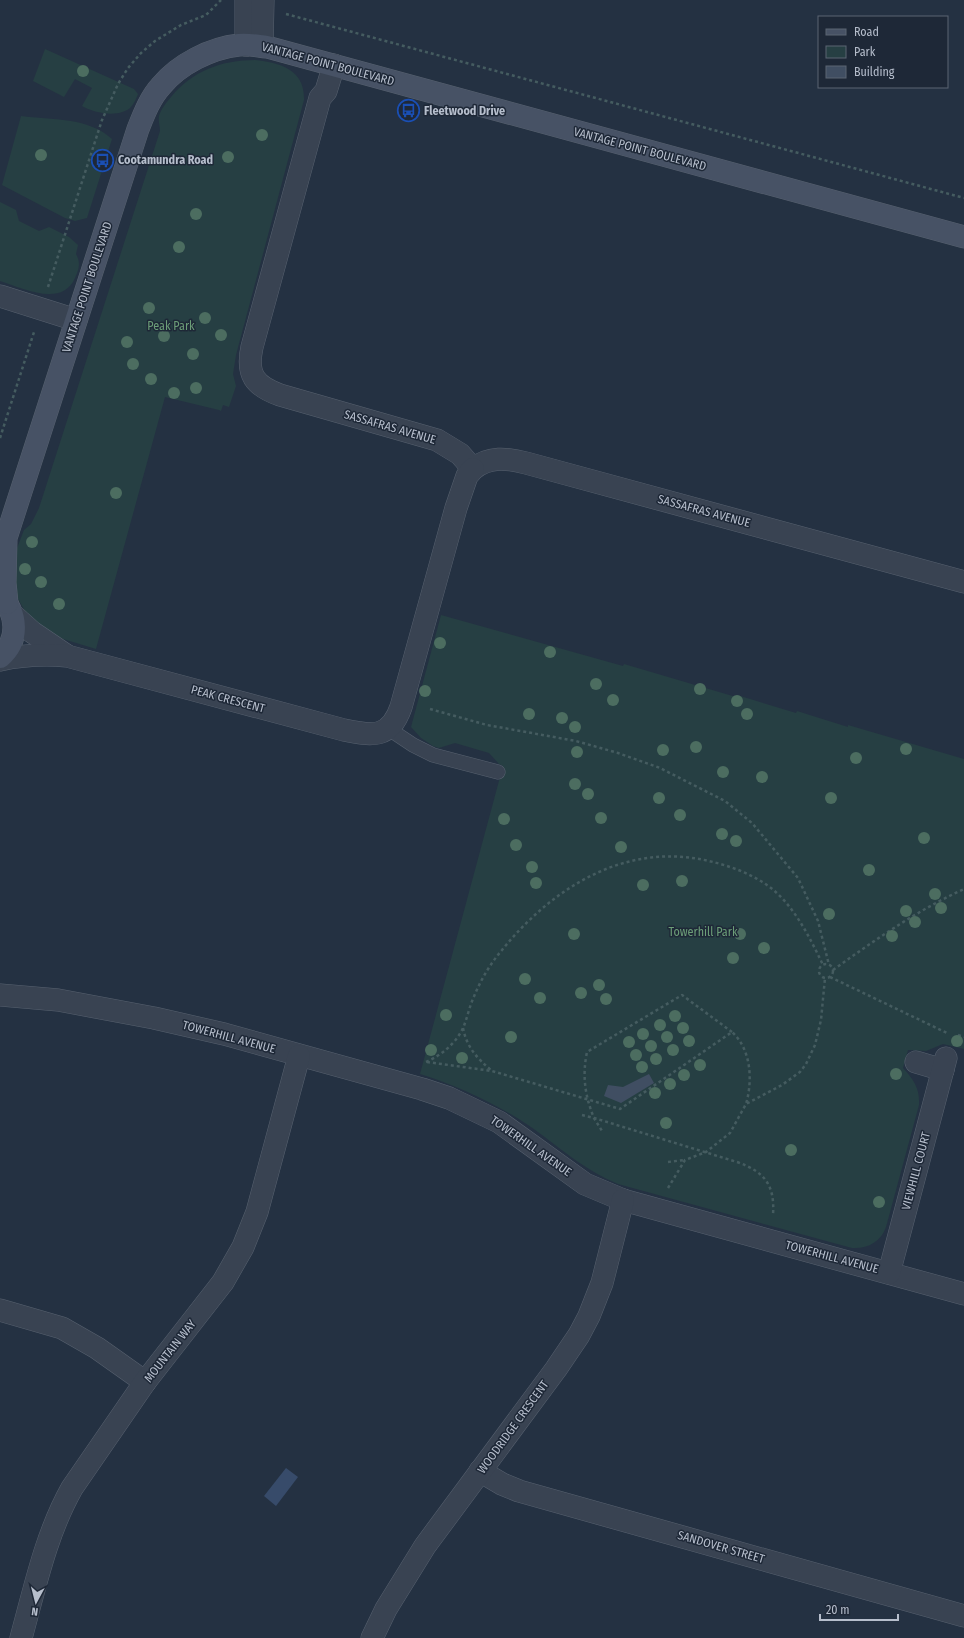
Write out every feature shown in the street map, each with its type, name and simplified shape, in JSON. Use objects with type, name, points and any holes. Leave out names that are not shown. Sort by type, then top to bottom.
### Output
[{"type":"street","points":[[254,3],[254,45]]},
{"type":"street","name":"VANTAGE POINT BOULEVARD","points":[[0,658],[12,640],[14,628],[7,604],[3,542],[136,136],[152,100],[161,86],[187,64],[203,55],[219,50],[254,45],[329,64],[964,237]]},
{"type":"street","name":"SASSAFRAS AVENUE","points":[[329,64],[317,89],[320,98],[252,347],[250,358],[253,377],[258,384],[267,390],[280,395],[437,440],[460,454],[473,469],[480,463],[498,459],[526,462],[964,582]]},
{"type":"street","points":[[0,296],[76,320]]},
{"type":"street","points":[[389,729],[394,723],[401,707],[464,481],[473,469]]},
{"type":"street","name":"PEAK CRESCENT","points":[[7,604],[32,632],[67,656]]},
{"type":"street","name":"PEAK CRESCENT","points":[[0,658],[42,654],[67,656],[344,730],[375,734],[389,729]]},
{"type":"street","name":"TOWERHILL AVENUE","points":[[0,995],[65,1002],[154,1018],[224,1034],[422,1089],[476,1110],[516,1133],[568,1173],[585,1184],[623,1200],[964,1294]]},
{"type":"street","name":"MOUNTAIN WAY","points":[[21,1638],[50,1536],[63,1505],[83,1472],[145,1382],[223,1282],[250,1231],[264,1189],[299,1056]]},
{"type":"street","name":"VIEWHILL COURT","points":[[888,1273],[945,1064],[916,1062]]},
{"type":"street","name":"WOODRIDGE CRESCENT","points":[[372,1638],[386,1608],[411,1567],[556,1369],[586,1322],[602,1283],[623,1200]]},
{"type":"street","points":[[0,1310],[62,1328],[97,1348],[145,1382]]},
{"type":"street","name":"SANDOVER STREET","points":[[480,1471],[502,1484],[519,1491],[964,1616]]},
{"type":"lane","points":[[389,729],[413,745],[434,755],[498,772]]},
{"type":"path","points":[[0,438],[102,120],[118,84],[137,58],[155,41],[181,25],[206,15],[221,0],[254,3],[964,198]]},
{"type":"path","points":[[430,709],[488,725],[576,741],[618,753],[660,768],[725,801],[752,823],[798,878],[818,921],[826,948],[829,965],[833,970]]},
{"type":"path","points":[[732,1032],[620,1109],[492,1071],[426,1062],[437,1057],[448,1048],[463,1028],[475,993],[491,965],[511,940],[542,908],[565,890],[582,880],[611,868],[645,858],[671,856],[707,860],[728,866],[763,882],[780,896],[789,907],[805,930],[823,965]]},
{"type":"path","points":[[825,978],[830,976],[833,970],[909,918],[938,901],[964,889]]},
{"type":"path","points":[[823,965],[829,965]]},
{"type":"path","points":[[823,965],[819,970],[820,975],[825,978]]},
{"type":"path","points":[[830,976],[928,1025],[964,1037]]},
{"type":"path","points":[[746,1104],[782,1085],[800,1072],[806,1064],[815,1045],[821,1020],[825,978]]},
{"type":"path","points":[[602,1131],[594,1118],[587,1099],[584,1073],[588,1052],[682,995],[738,1038],[746,1056],[750,1071],[750,1087],[746,1104],[730,1133],[706,1152],[685,1160],[668,1162]]},
{"type":"path","points":[[463,1028],[465,1038],[472,1053],[492,1071]]},
{"type":"path","points":[[582,1115],[746,1165],[761,1174],[771,1190],[774,1202],[773,1215]]},
{"type":"path","points":[[668,1188],[685,1160]]},
{"type":"green space","points":[[45,49],[134,89],[138,94],[134,103],[130,108],[119,113],[113,114],[93,111],[82,106],[92,88],[75,79],[64,97],[33,81]]},
{"type":"green space","name":"Peak Park","points":[[255,60],[282,66],[296,75],[303,90],[304,100],[236,355],[233,374],[236,386],[229,407],[223,405],[221,411],[165,397],[96,649],[48,633],[26,613],[17,597],[15,587],[16,551],[24,530],[31,524],[39,508],[160,131],[159,116],[161,111],[179,88],[198,74],[219,65],[231,62]]},
{"type":"green space","points":[[21,116],[81,123],[102,132],[112,139],[87,218],[75,221],[65,218],[2,185]]},
{"type":"green space","points":[[0,202],[16,210],[19,221],[39,231],[49,227],[69,237],[78,245],[76,254],[79,260],[78,269],[75,278],[69,287],[61,292],[51,294],[30,291],[0,281]]},
{"type":"green space","name":"Towerhill Park","points":[[441,615],[623,666],[624,664],[736,697],[737,695],[796,713],[797,711],[848,727],[848,725],[964,759],[964,1049],[943,1044],[926,1051],[908,1050],[903,1068],[916,1085],[919,1105],[886,1227],[881,1237],[873,1244],[852,1248],[618,1184],[582,1165],[528,1125],[503,1109],[448,1084],[420,1074],[503,766],[499,764],[489,753],[455,743],[439,748],[433,746],[421,738],[411,727]]},
{"type":"water","points":[[286,1468],[298,1477],[276,1506],[264,1496]]},
{"type":"building","points":[[649,1074],[654,1083],[621,1103],[604,1096],[608,1085],[623,1087]]},
{"type":"place","name":"Fleetwood Drive","points":[[408,111]]},
{"type":"place","name":"Cootamundra Road","points":[[102,160]]}]
